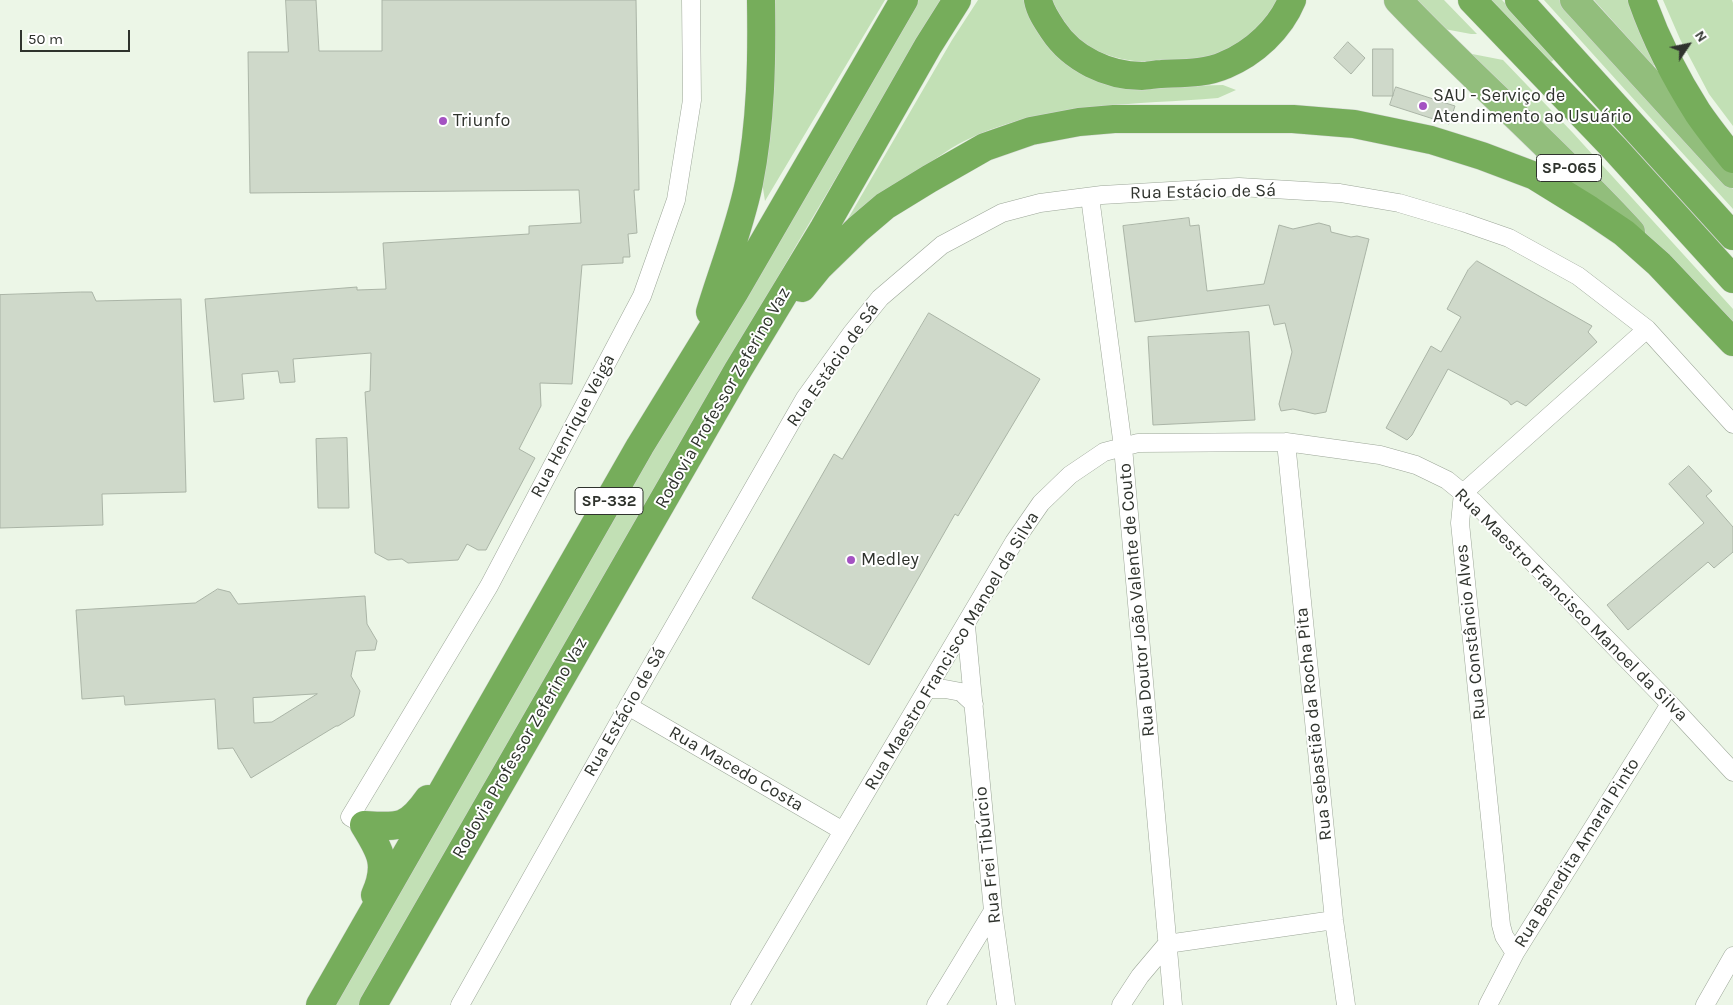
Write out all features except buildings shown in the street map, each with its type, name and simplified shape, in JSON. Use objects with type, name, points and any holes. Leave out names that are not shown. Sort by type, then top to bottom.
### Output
[{"type":"highway","points":[[640,446],[708,316],[749,184],[755,146],[760,90],[761,0]]},
{"type":"highway","name":"SP-332","points":[[325,996],[640,446],[734,293],[904,0]]},
{"type":"highway","name":"Rodovia Professor Zeferino Vaz","points":[[373,1005],[738,370],[824,228],[928,46],[957,0]]},
{"type":"highway","points":[[1038,0],[1039,6],[1048,22],[1070,50],[1098,66],[1114,72],[1141,76],[1186,74],[1224,66],[1259,44],[1287,12],[1292,0]]},
{"type":"highway","name":"SP-065","points":[[1398,0],[1599,197],[1733,342]]},
{"type":"highway","name":"SP-065","points":[[1472,0],[1614,148],[1733,279]]},
{"type":"highway","points":[[1520,0],[1733,236]]},
{"type":"highway","points":[[1574,0],[1733,174]]},
{"type":"highway","points":[[1642,0],[1652,28],[1674,73],[1699,114],[1733,159]]},
{"type":"highway","points":[[738,370],[819,267],[858,228],[885,206],[985,148],[1032,131],[1079,122],[1114,119],[1293,119],[1354,124],[1431,140],[1482,156],[1535,176],[1624,233],[1659,264],[1733,342]]},
{"type":"highway","points":[[357,821],[391,827],[400,825],[418,814],[480,726]]},
{"type":"highway","points":[[325,996],[380,884],[383,871],[378,847],[357,821]]},
{"type":"street","name":"Rua Henrique Veiga","points":[[357,821],[489,586],[642,296],[676,200],[692,100],[691,0]]},
{"type":"street","name":"Rua Estácio de Sá","points":[[460,1005],[628,706],[805,398],[851,334],[880,298],[942,245],[1002,213],[1040,203],[1102,195],[1239,187],[1340,193],[1399,203],[1510,238],[1578,276],[1647,329],[1733,424]]},
{"type":"street","name":"Rua Doutor João Valente de Couto","points":[[1090,197],[1123,447],[1173,1005]]},
{"type":"street","points":[[1463,493],[1647,329]]},
{"type":"street","name":"Rua Maestro Francisco Manoel da Silva","points":[[740,1005],[1014,542],[1041,503],[1070,474],[1104,452],[1138,443],[1286,442],[1380,455],[1416,465],[1447,480],[1481,509],[1670,704],[1733,772]]},
{"type":"street","name":"Rua Sebastião da Rocha Pita","points":[[1286,442],[1334,920],[1346,1005]]},
{"type":"street","name":"Rua Constâncio Alves","points":[[1463,493],[1460,523],[1501,926],[1504,936],[1515,953]]},
{"type":"street","name":"Rua Frei Tibúrcio","points":[[966,626],[993,911],[1006,1005]]},
{"type":"street","points":[[927,689],[945,689],[961,692],[974,704]]},
{"type":"street","name":"Rua Benedita Amaral Pinto","points":[[1488,1005],[1515,953],[1670,704]]},
{"type":"street","name":"Rua Macedo Costa","points":[[628,706],[843,831]]},
{"type":"street","points":[[936,1005],[993,911]]},
{"type":"street","points":[[1122,1005],[1140,976],[1168,944],[1334,920]]},
{"type":"street","points":[[1705,1005],[1733,956]]},
{"type":"green space","points":[[772,0],[885,0],[765,201],[761,176]]},
{"type":"green space","points":[[913,0],[941,0],[566,643],[361,1005],[333,1005],[546,632]]},
{"type":"green space","points":[[978,0],[1028,0],[1042,33],[1184,86],[1223,85],[1236,90],[1218,98],[1094,107],[1034,117],[1004,125],[951,148],[846,222],[952,40]]},
{"type":"green space","points":[[1052,0],[1279,0],[1255,35],[1223,52],[1187,61],[1153,62],[1119,58],[1103,54],[1090,47],[1072,32]]},
{"type":"green space","points":[[1412,0],[1444,0],[1477,34],[1439,28]]},
{"type":"green space","points":[[1491,0],[1502,0],[1556,58],[1551,62]]},
{"type":"green space","points":[[1544,0],[1562,0],[1733,189],[1733,209]]},
{"type":"green space","points":[[1594,0],[1633,0],[1655,64],[1653,66]]},
{"type":"green space","points":[[1663,0],[1732,0],[1733,126],[1709,94],[1680,39]]},
{"type":"green space","points":[[1462,52],[1503,60],[1573,133],[1733,309],[1733,329],[1631,218]]},
{"type":"place","name":"SAU - Serviço de Atendimento ao Usuário","points":[[1423,106]]},
{"type":"place","name":"Triunfo","points":[[443,121]]},
{"type":"place","name":"Medley","points":[[851,560]]}]
